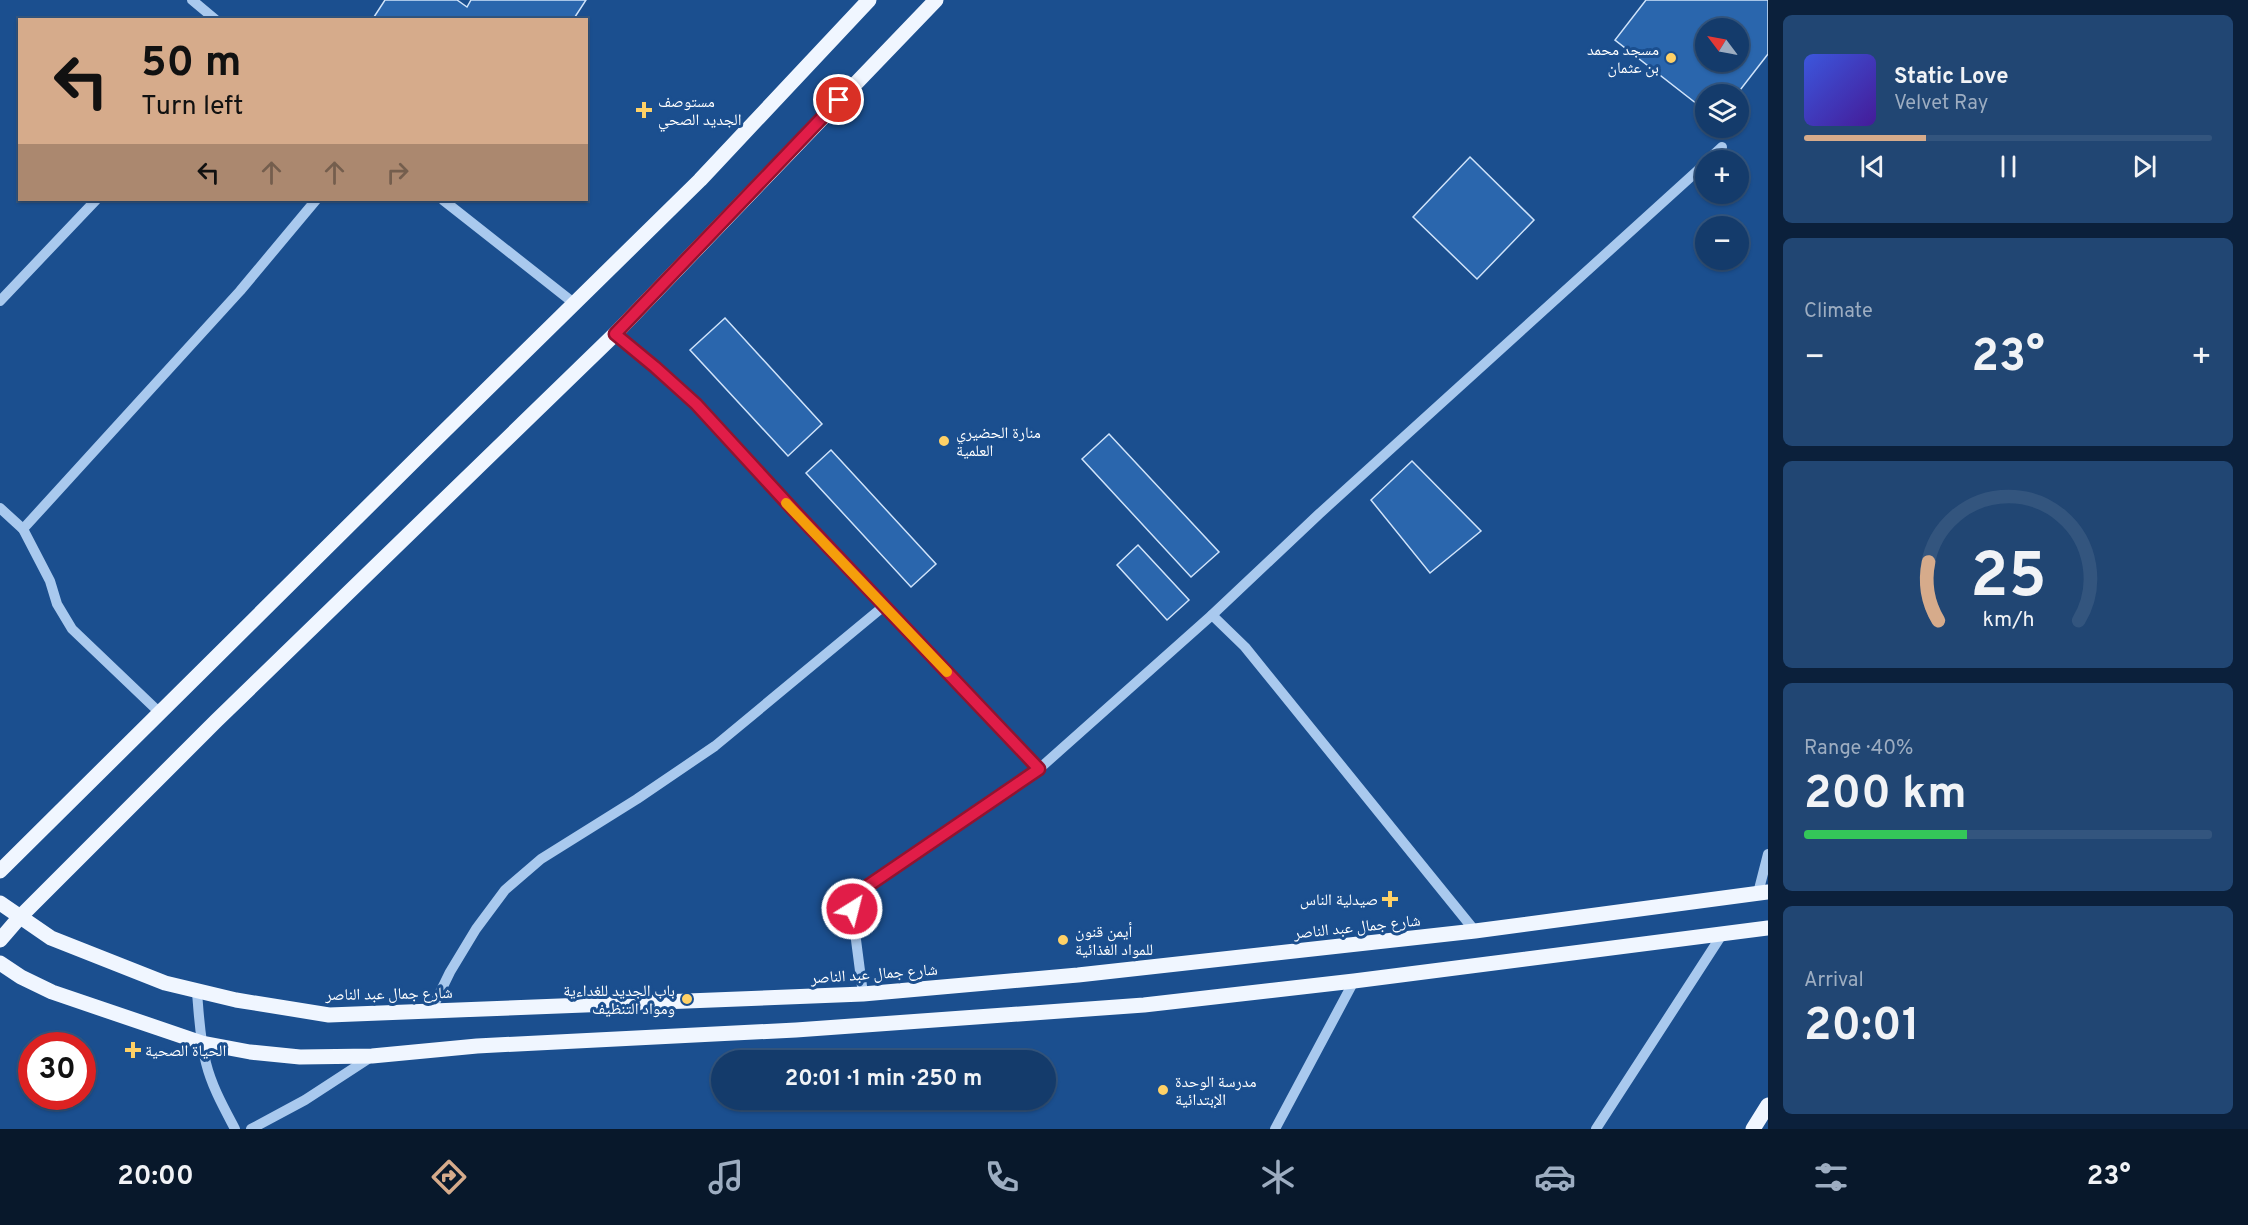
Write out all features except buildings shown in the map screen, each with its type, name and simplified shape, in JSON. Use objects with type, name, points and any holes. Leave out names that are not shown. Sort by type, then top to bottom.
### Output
[{"type":"main road","points":[[0,872],[700,180],[868,0]]},
{"type":"main road","points":[[0,940],[19,918],[224,713],[615,334],[936,0]]},
{"type":"main road","name":"شارع جمال عبد الناصر","points":[[0,903],[51,938],[165,983],[197,992],[329,1015],[863,994],[1089,974],[1475,931],[1763,892]]},
{"type":"main road","points":[[0,963],[21,977],[52,992],[202,1043],[250,1052],[300,1057],[372,1056],[477,1046],[795,1030],[1144,1005],[1354,981],[1768,928]]},
{"type":"main road","points":[[1753,1129],[1768,1105]]},
{"type":"street","points":[[192,0],[214,18]]},
{"type":"street","points":[[1719,150],[1722,147]]},
{"type":"street","points":[[863,994],[852,909],[852,901],[858,894],[1039,769],[1212,615],[1319,514],[1695,173]]},
{"type":"street","points":[[0,301],[95,201]]},
{"type":"street","points":[[23,529],[240,291],[315,201]]},
{"type":"street","points":[[444,201],[575,304]]},
{"type":"street","points":[[615,334],[696,404],[1039,769]]},
{"type":"street","points":[[0,508],[23,529],[50,581],[57,604],[72,629],[160,713]]},
{"type":"street","points":[[431,1011],[450,972],[476,929],[505,890],[542,859],[715,746],[884,606]]},
{"type":"street","points":[[1212,615],[1253,657],[1475,931]]},
{"type":"street","points":[[1763,892],[1768,854]]},
{"type":"street","points":[[1596,1129],[1723,933]]},
{"type":"street","points":[[1275,1129],[1354,981]]},
{"type":"street","points":[[197,992],[202,1043],[213,1084],[235,1129]]},
{"type":"street","points":[[251,1129],[305,1100],[372,1056]]},
{"type":"slow traffic","points":[[786,503],[947,672]]},
{"type":"place","name":"مسجد محمد بن عثمان","points":[[1671,58]]},
{"type":"place","name":"مستوصف الجديد الصحي","points":[[644,110]]},
{"type":"place","name":"منارة الحضيري العلمية","points":[[944,441]]},
{"type":"place","name":"صيدلية الناس","points":[[1390,899]]},
{"type":"place","name":"أيمن قنون للمواد الغذائية","points":[[1063,940]]},
{"type":"place","name":"باب الجديد للغداءية ومواد التنظيف","points":[[687,999]]},
{"type":"place","name":"الحياة الصحية","points":[[133,1050]]},
{"type":"place","name":"مدرسة الوحدة الإبتدائية","points":[[1163,1090]]},
{"type":"route","points":[[839,100],[615,334],[696,404],[1039,769],[869,885],[852,901],[852,909]]}]
